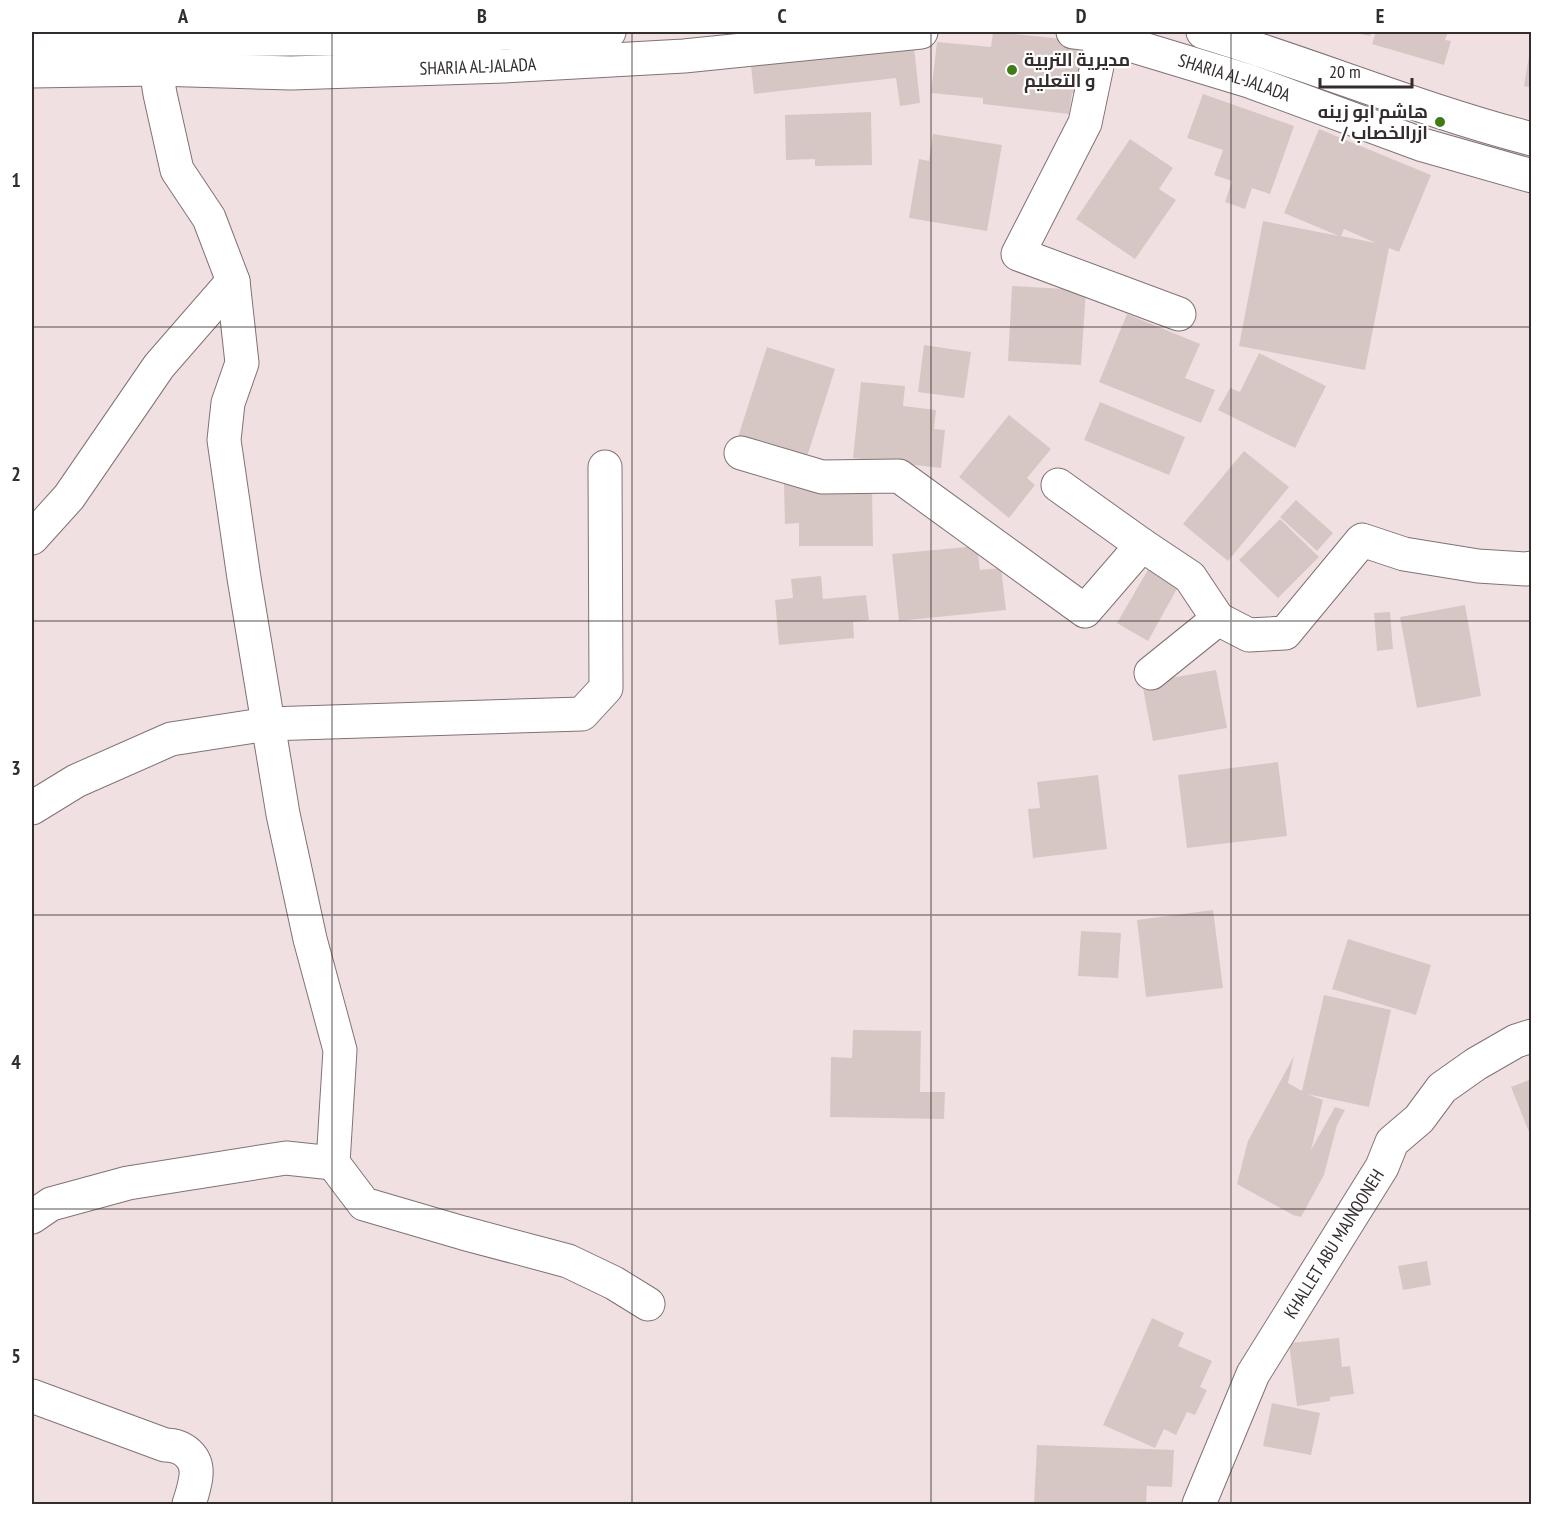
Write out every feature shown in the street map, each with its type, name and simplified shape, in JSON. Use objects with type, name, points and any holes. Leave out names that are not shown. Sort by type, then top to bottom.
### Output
[{"type":"street","name":"SHARIA AL-JALADA","points":[[32,41],[440,38],[505,32],[609,32]]},
{"type":"street","points":[[504,66],[505,32]]},
{"type":"street","name":"SHARIA AL-JALADA","points":[[32,71],[156,69],[291,73],[504,66],[684,56],[921,32]]},
{"type":"street","name":"SHARIA AL-JALADA","points":[[1203,32],[1257,40],[1488,128],[1532,139]]},
{"type":"street","name":"SHARIA AL-JALADA","points":[[1088,34],[1250,81],[1423,145],[1532,176]]},
{"type":"street","points":[[1088,34],[1085,123],[1018,254],[1179,314]]},
{"type":"street","points":[[141,40],[156,69],[177,171],[209,218],[233,281],[242,363],[228,403],[224,440],[244,578],[283,813],[310,939],[340,1050],[333,1163],[364,1204],[568,1261],[614,1283],[648,1304]]},
{"type":"street","points":[[32,538],[69,497],[159,366],[233,281]]},
{"type":"street","points":[[741,453],[822,477],[898,476],[1085,611],[1142,545]]},
{"type":"street","points":[[32,808],[76,781],[171,739],[268,724],[582,714],[606,688],[605,467]]},
{"type":"street","points":[[1058,485],[1190,577],[1218,619],[1249,636],[1285,633],[1362,540],[1404,554],[1478,567],[1532,568]]},
{"type":"street","points":[[1151,673],[1218,619]]},
{"type":"street","name":"KHALLET ABU MAJNOONEH","points":[[1199,1504],[1253,1374],[1382,1167],[1392,1142],[1419,1119],[1443,1088],[1476,1064],[1516,1041],[1532,1036]]},
{"type":"street","points":[[32,1217],[51,1204],[128,1183],[286,1158],[333,1163]]},
{"type":"street","points":[[32,1396],[165,1445],[175,1445],[183,1449],[193,1460],[196,1473],[189,1504]]},
{"type":"building","name":"مديرية التربية و التعليم","points":[[993,32],[1094,42],[1088,95],[1072,93],[1069,114],[983,104],[983,98],[931,93],[937,42],[991,47]]},
{"type":"building","points":[[1351,32],[1371,32],[1370,36]]},
{"type":"building","points":[[1376,32],[1448,32],[1445,40],[1451,41],[1444,65],[1372,44]]},
{"type":"building","points":[[914,47],[920,103],[900,106],[896,78],[754,94],[751,66]]},
{"type":"building","points":[[1530,50],[1532,51],[1532,88],[1524,86]]},
{"type":"building","points":[[1203,94],[1294,126],[1270,194],[1252,188],[1245,209],[1225,202],[1232,181],[1214,175],[1223,150],[1187,138]]},
{"type":"building","points":[[871,112],[872,165],[815,166],[815,159],[786,160],[785,115]]},
{"type":"building","points":[[1319,129],[1431,175],[1399,252],[1389,248],[1365,370],[1239,346],[1263,221],[1339,236],[1284,213]],"holes":[[[1344,229],[1376,243],[1341,236]]]},
{"type":"building","points":[[933,134],[1002,145],[987,231],[909,218],[919,159],[929,161]]},
{"type":"building","points":[[1130,139],[1173,168],[1159,189],[1176,200],[1135,259],[1076,219]]},
{"type":"building","points":[[1012,286],[1086,290],[1081,365],[1008,361]]},
{"type":"building","points":[[1127,314],[1200,344],[1185,378],[1215,390],[1201,423],[1099,382]]},
{"type":"building","points":[[924,345],[971,352],[964,398],[918,392]]},
{"type":"building","points":[[767,347],[835,369],[805,463],[737,440]]},
{"type":"building","points":[[1259,353],[1326,386],[1295,448],[1218,410],[1230,388],[1240,392]]},
{"type":"building","points":[[861,382],[905,386],[903,406],[936,410],[934,429],[945,430],[941,468],[853,458]]},
{"type":"building","points":[[1100,402],[1185,437],[1169,475],[1084,440]]},
{"type":"building","points":[[1009,415],[1051,449],[1027,478],[1035,485],[1009,518],[959,477]]},
{"type":"building","points":[[1244,451],[1289,487],[1228,561],[1183,524]]},
{"type":"building","points":[[784,484],[872,486],[873,546],[799,546],[799,523],[785,524]]},
{"type":"building","points":[[1296,500],[1333,533],[1317,551],[1280,517]]},
{"type":"building","points":[[1280,519],[1319,557],[1278,598],[1239,560]]},
{"type":"building","points":[[977,546],[980,570],[1001,568],[1006,610],[899,621],[892,554]]},
{"type":"building","points":[[1153,561],[1183,578],[1148,641],[1117,623]]},
{"type":"building","points":[[821,576],[823,599],[866,595],[869,620],[853,622],[854,638],[779,645],[775,600],[793,598],[791,579]]},
{"type":"building","points":[[1465,605],[1481,696],[1417,708],[1400,617]]},
{"type":"building","points":[[1390,612],[1393,649],[1377,651],[1374,613]]},
{"type":"building","points":[[1216,670],[1227,728],[1153,741],[1142,683]]},
{"type":"building","points":[[1278,762],[1287,836],[1187,848],[1178,775]]},
{"type":"building","points":[[1098,775],[1107,849],[1033,858],[1028,809],[1040,808],[1037,782]]},
{"type":"building","points":[[1213,910],[1223,988],[1146,997],[1137,920]]},
{"type":"building","points":[[1081,931],[1121,933],[1118,978],[1078,976]]},
{"type":"building","points":[[1348,939],[1431,965],[1416,1015],[1332,989]]},
{"type":"building","points":[[1324,995],[1391,1010],[1369,1107],[1307,1094],[1323,1100],[1311,1150],[1335,1107],[1345,1110],[1337,1125],[1324,1175],[1301,1217],[1293,1215],[1237,1184],[1248,1141],[1294,1056],[1288,1083],[1302,1091]]},
{"type":"building","points":[[853,1030],[921,1031],[920,1092],[945,1092],[944,1119],[830,1117],[831,1057],[852,1058]]},
{"type":"building","points":[[1532,1079],[1532,1131],[1529,1132],[1511,1087]]},
{"type":"building","points":[[1427,1261],[1431,1285],[1403,1290],[1398,1266]]},
{"type":"building","points":[[1152,1318],[1184,1333],[1178,1346],[1212,1361],[1200,1387],[1207,1390],[1195,1415],[1187,1412],[1176,1435],[1164,1429],[1155,1448],[1103,1425]]},
{"type":"building","points":[[1339,1338],[1342,1367],[1350,1366],[1354,1394],[1330,1397],[1330,1401],[1297,1406],[1289,1343]]},
{"type":"building","points":[[1272,1403],[1320,1413],[1311,1455],[1263,1446]]},
{"type":"building","points":[[1037,1445],[1174,1450],[1172,1487],[1147,1486],[1146,1504],[1034,1504]]},
{"type":"place","name":"مديرية التربية و التعليم","points":[[1012,70]]},
{"type":"place","name":"هاشم ابو زينه / ازرالخصاب","points":[[1440,122]]}]
